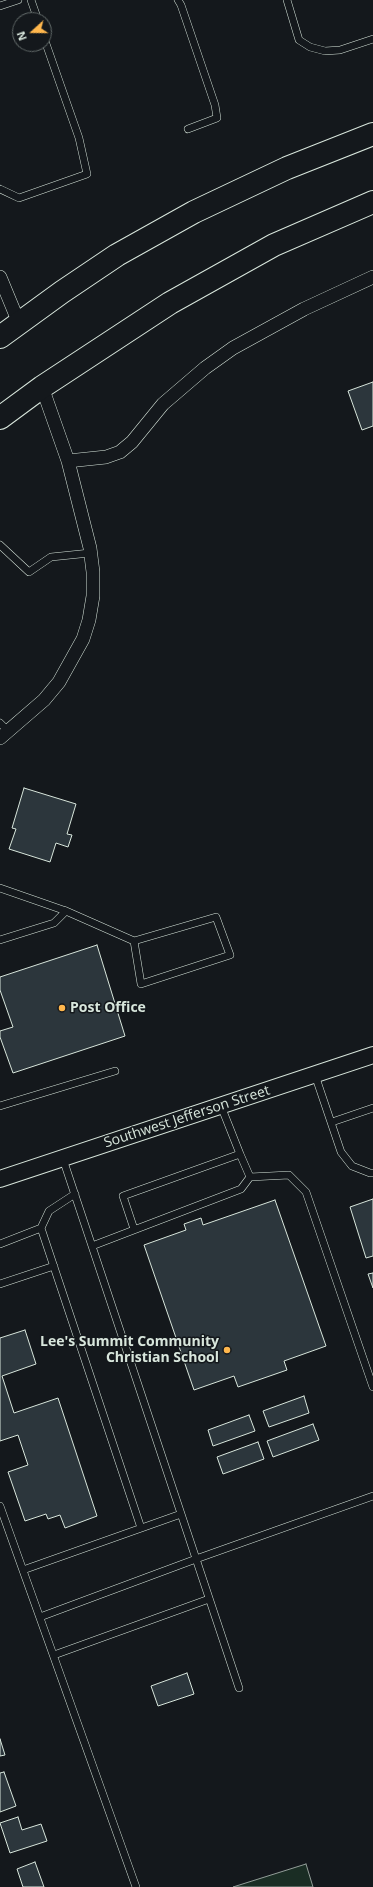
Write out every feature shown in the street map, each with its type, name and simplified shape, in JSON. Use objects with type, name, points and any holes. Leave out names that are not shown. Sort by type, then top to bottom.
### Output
[{"type":"highway","points":[[0,337],[62,292],[117,256],[194,212],[286,168],[373,134]]},
{"type":"highway","points":[[0,418],[42,386],[170,303],[274,245],[373,202]]},
{"type":"street","points":[[0,277],[19,324]]},
{"type":"street","points":[[68,461],[106,457],[120,452],[132,442],[163,404],[205,368],[233,348],[297,313],[373,277]]},
{"type":"street","points":[[3,731],[44,700],[60,682],[83,640],[90,620],[93,596],[93,572],[90,553],[68,461],[42,386]]},
{"type":"street","name":"Southwest Jefferson Street","points":[[0,1179],[373,1055]]},
{"type":"lane","points":[[0,6],[18,0]]},
{"type":"lane","points":[[31,0],[35,12]]},
{"type":"lane","points":[[178,0],[215,105],[217,118],[188,129]]},
{"type":"lane","points":[[287,0],[299,40],[310,47],[325,51],[340,50],[373,39]]},
{"type":"lane","points":[[0,189],[19,198],[87,174],[79,138],[49,52]]},
{"type":"lane","points":[[0,545],[29,572],[51,556],[90,553]]},
{"type":"lane","points":[[0,888],[66,911],[134,941],[216,917],[230,955],[142,984],[134,941]]},
{"type":"lane","points":[[0,940],[54,923],[66,911]]},
{"type":"lane","points":[[0,1106],[114,1071]]},
{"type":"lane","points":[[315,1075],[332,1122],[340,1152],[352,1166],[373,1173]]},
{"type":"lane","points":[[221,1106],[250,1177]]},
{"type":"lane","points":[[332,1122],[373,1108]]},
{"type":"lane","points":[[134,1229],[123,1196],[240,1154]]},
{"type":"lane","points":[[63,1159],[239,1688]]},
{"type":"lane","points":[[250,1177],[289,1175],[306,1192],[373,1386]]},
{"type":"lane","points":[[92,1246],[241,1190],[250,1177]]},
{"type":"lane","points":[[0,1244],[41,1228],[49,1211],[74,1194]]},
{"type":"lane","points":[[41,1228],[141,1528]]},
{"type":"lane","points":[[0,1284],[54,1266]]},
{"type":"lane","points":[[40,1617],[196,1559],[373,1496]]},
{"type":"lane","points":[[0,1506],[136,1887]]},
{"type":"lane","points":[[24,1570],[181,1514]]},
{"type":"lane","points":[[54,1655],[209,1599]]},
{"type":"green space","points":[[306,1864],[313,1887],[233,1887]]},
{"type":"building","points":[[373,382],[373,426],[362,430],[348,391]]},
{"type":"building","points":[[24,788],[76,804],[67,834],[72,835],[68,847],[56,843],[50,862],[9,849],[16,829],[12,828]]},
{"type":"building","name":"Post Office","points":[[97,945],[125,1036],[13,1073],[0,1037],[0,1031],[13,1027],[0,990],[0,977]]},
{"type":"building","points":[[373,1199],[373,1256],[366,1258],[350,1207]]},
{"type":"building","points":[[275,1200],[326,1346],[284,1361],[287,1370],[238,1387],[234,1376],[194,1390],[144,1245],[186,1230],[184,1224],[201,1218],[203,1225]]},
{"type":"building","points":[[373,1273],[373,1288],[368,1274]]},
{"type":"building","points":[[25,1330],[36,1364],[2,1376],[14,1413],[58,1398],[97,1516],[65,1528],[60,1515],[48,1519],[46,1514],[25,1521],[8,1472],[28,1465],[18,1435],[0,1441],[0,1338]]},
{"type":"building","points":[[304,1396],[309,1413],[269,1427],[263,1411]]},
{"type":"building","points":[[249,1415],[255,1431],[213,1446],[208,1430]]},
{"type":"building","points":[[313,1424],[319,1440],[273,1457],[267,1441]]},
{"type":"building","points":[[258,1442],[264,1459],[223,1474],[217,1457]]},
{"type":"building","points":[[187,1673],[194,1694],[158,1706],[151,1686]]},
{"type":"building","points":[[0,1739],[5,1755],[0,1756]]},
{"type":"building","points":[[4,1772],[16,1806],[0,1812],[0,1773]]},
{"type":"building","points":[[18,1817],[22,1830],[41,1824],[47,1841],[10,1853],[0,1823]]},
{"type":"building","points":[[35,1862],[44,1887],[23,1887],[17,1869]]},
{"type":"place","name":"Post Office","points":[[62,1008]]},
{"type":"place","name":"Lee's Summit Community Christian School","points":[[227,1350]]}]
